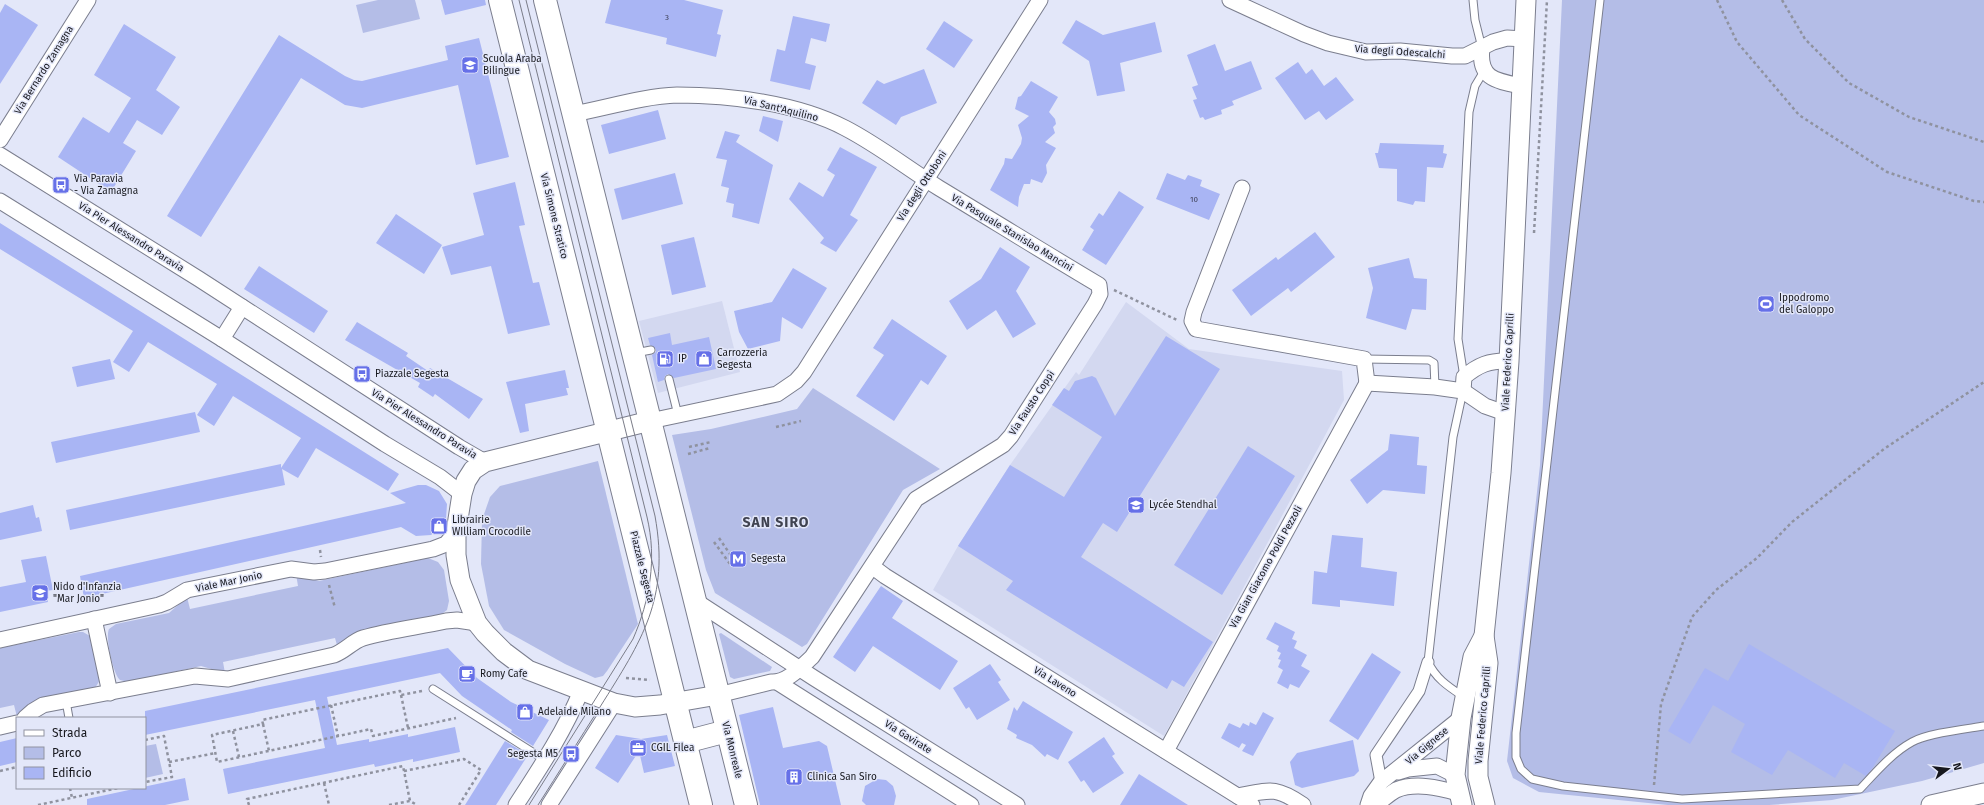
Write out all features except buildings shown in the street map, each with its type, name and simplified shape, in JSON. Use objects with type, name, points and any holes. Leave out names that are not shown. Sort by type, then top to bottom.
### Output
[{"type":"main road","name":"Via Simone Stratico","points":[[500,0],[608,432]]},
{"type":"main road","points":[[545,0],[573,114],[642,352],[650,421],[718,695]]},
{"type":"main road","name":"Piazzale Segesta","points":[[608,432],[675,702]]},
{"type":"main road","name":"Via Monreale","points":[[718,695],[746,805]]},
{"type":"main road","points":[[675,702],[701,805]]},
{"type":"main road","points":[[685,742],[727,731]]},
{"type":"street","name":"Via Bernardo Zamagna","points":[[0,140],[88,0]]},
{"type":"street","name":"Via degli Ottoboni","points":[[678,415],[776,394],[796,381],[804,372],[1040,0]]},
{"type":"street","name":"Via degli Odescalchi","points":[[1230,0],[1304,34],[1354,50],[1366,52],[1400,51],[1465,56],[1482,48]]},
{"type":"street","name":"Viale Federico Caprilli","points":[[1483,800],[1478,761],[1488,663],[1484,636],[1509,361],[1526,0]]},
{"type":"street","points":[[1522,86],[1504,82],[1492,77],[1484,71],[1481,59],[1482,48],[1507,38],[1524,39]]},
{"type":"street","name":"Via Sant'Aquilino","points":[[573,114],[675,96],[719,96],[755,100],[808,114],[843,127],[873,144],[926,180]]},
{"type":"street","name":"Via Pier Alessandro Paravia","points":[[0,155],[242,307],[459,447],[485,462]]},
{"type":"street","name":"Via Pasquale Stanislao Mancini","points":[[926,180],[1098,285]]},
{"type":"street","points":[[1242,188],[1194,312],[1192,321],[1196,329],[1364,359],[1367,384],[1435,387],[1463,384],[1475,368],[1488,362],[1509,361]]},
{"type":"street","points":[[0,201],[222,338],[385,444],[440,477],[462,494]]},
{"type":"street","name":"Via Fausto Coppi","points":[[873,567],[916,499],[1003,445],[1011,436],[1095,304],[1100,294],[1098,285]]},
{"type":"street","points":[[222,338],[242,307]]},
{"type":"street","name":"Via Gian Giacomo Poldi Pezzoli","points":[[1166,751],[1367,384]]},
{"type":"street","points":[[1463,384],[1485,406],[1495,411],[1505,413]]},
{"type":"street","points":[[678,415],[485,462],[469,476],[462,494],[456,532],[456,555],[460,580],[476,623],[504,652],[528,670],[614,703],[636,707],[718,695],[771,682],[777,682],[800,668],[812,657],[823,643],[873,567]]},
{"type":"street","name":"Viale Mar Jonio","points":[[0,640],[159,605],[187,590],[291,569],[314,572],[325,571],[433,549],[446,544],[456,532]]},
{"type":"street","name":"Via Laveno","points":[[873,567],[1252,805]]},
{"type":"street","points":[[694,600],[800,668]]},
{"type":"street","points":[[94,619],[110,693]]},
{"type":"street","points":[[26,717],[32,711],[43,705],[195,676],[228,679],[334,655],[344,651],[362,638],[446,621],[456,620],[476,623]]},
{"type":"street","name":"Viale Federico Caprilli","points":[[1460,799],[1455,774],[1464,697],[1473,657],[1484,636]]},
{"type":"street","points":[[1387,778],[1376,755],[1419,691],[1428,662]]},
{"type":"street","name":"Via Gavirate","points":[[800,668],[1017,805]]},
{"type":"street","points":[[777,682],[971,805]]},
{"type":"street","points":[[516,805],[545,760],[571,715],[581,691]]},
{"type":"street","points":[[549,805],[614,703]]},
{"type":"street","name":"Via Gignese","points":[[1368,805],[1371,796],[1387,778],[1461,718]]},
{"type":"street","points":[[0,727],[16,723]]},
{"type":"street","name":"Via Gignese","points":[[1387,778],[1408,769],[1437,766],[1455,774]]},
{"type":"street","points":[[1455,774],[1483,800]]},
{"type":"street","points":[[1376,805],[1397,790],[1431,786],[1460,799],[1483,800],[1498,805]]},
{"type":"street","points":[[1238,796],[1275,790],[1289,796],[1303,805]]},
{"type":"street","points":[[1931,805],[1984,793]]},
{"type":"lane","points":[[1474,0],[1475,20],[1482,48]]},
{"type":"lane","points":[[1600,0],[1516,732],[1516,757],[1521,769],[1532,779],[1563,786],[1682,799],[1723,798],[1860,789],[1892,756],[1913,741],[1950,731],[1984,726]]},
{"type":"lane","points":[[1464,697],[1441,681],[1432,670],[1428,662],[1453,437],[1463,384],[1458,339],[1468,112],[1475,86],[1484,71]]},
{"type":"lane","points":[[1364,359],[1429,360],[1434,363],[1435,387]]},
{"type":"lane","points":[[669,379],[678,415]]},
{"type":"lane","points":[[433,689],[545,760]]},
{"type":"lane","points":[[66,701],[69,717]]},
{"type":"path","points":[[1717,0],[1737,42],[1799,115],[1887,172],[1974,202],[1984,202]]},
{"type":"path","points":[[1782,0],[1805,39],[1849,83],[1909,117],[1984,142]]},
{"type":"path","points":[[1114,290],[1196,329]]},
{"type":"path","points":[[1653,796],[1661,704],[1692,617],[1716,590],[1757,558],[1792,522],[1884,448],[1984,382]]},
{"type":"path","points":[[776,428],[801,421]]},
{"type":"path","points":[[689,447],[711,442]]},
{"type":"path","points":[[688,454],[710,448]]},
{"type":"path","points":[[719,538],[734,560]]},
{"type":"path","points":[[714,542],[730,564]]},
{"type":"path","points":[[626,678],[655,681]]},
{"type":"path","points":[[401,695],[433,689]]},
{"type":"path","points":[[269,751],[262,720],[400,691],[408,728]]},
{"type":"path","points":[[331,705],[338,736]]},
{"type":"path","points":[[263,724],[212,735],[218,762],[372,729],[373,736],[457,718]]},
{"type":"path","points":[[233,731],[239,757]]},
{"type":"path","points":[[146,740],[164,736],[172,777],[146,782]]},
{"type":"path","points":[[169,762],[216,753]]},
{"type":"path","points":[[404,771],[464,759],[481,770],[459,805]]},
{"type":"path","points":[[249,805],[247,799],[403,766],[410,801]]},
{"type":"path","points":[[0,771],[16,767]]},
{"type":"path","points":[[324,783],[329,805]]},
{"type":"path","points":[[70,789],[72,798]]},
{"type":"path","points":[[38,805],[114,789]]},
{"type":"path","points":[[389,805],[410,801],[417,805]]},
{"type":"shaded area","points":[[722,301],[740,372],[658,393],[639,321]]},
{"type":"shaded area","name":"Lycée Stendhal","points":[[1126,302],[1189,349],[1342,371],[1344,400],[1164,736],[933,590],[958,546],[1010,465],[1076,372],[1079,375]]},
{"type":"green space","points":[[378,0],[415,0],[420,19],[363,33],[356,5]]},
{"type":"green space","name":"Ippodromo del Galoppo","points":[[1562,0],[1984,0],[1984,763],[1922,781],[1832,800],[1769,805],[1668,805],[1539,792],[1513,778],[1507,761],[1540,465]]},
{"type":"green space","points":[[813,388],[940,469],[903,490],[807,644],[802,647],[715,593],[706,570],[672,435],[711,429],[797,409]]},
{"type":"green space","points":[[598,461],[638,624],[607,671],[603,676],[595,678],[565,664],[504,630],[489,606],[481,564],[482,520],[490,497],[500,486]]},
{"type":"green space","points":[[428,558],[438,562],[444,570],[449,601],[447,610],[439,616],[338,649],[335,638],[223,662],[225,673],[201,666],[128,682],[120,680],[112,663],[108,640],[109,629],[116,624],[169,613],[187,597],[190,609],[298,586],[296,574],[319,581]]},
{"type":"green space","points":[[83,632],[90,636],[100,680],[95,688],[17,717],[14,705],[0,708],[0,648]]},
{"type":"green space","points":[[721,633],[772,667],[770,671],[734,679],[730,677],[719,634]]},
{"type":"green space","points":[[156,744],[163,774],[146,778],[146,746]]},
{"type":"tram line","points":[[519,0],[647,517],[651,548],[648,594],[633,639],[529,805]]},
{"type":"tram line","points":[[526,0],[655,516],[659,545],[659,571],[655,595],[649,618],[640,639],[615,683],[538,805]]},
{"type":"place","name":"Scuola Araba Bilingue","points":[[470,65]]},
{"type":"place","name":"Via Paravia - Via Zamagna","points":[[61,185]]},
{"type":"place","name":"Ippodromo del Galoppo","points":[[1766,304]]},
{"type":"place","name":"IP","points":[[665,359]]},
{"type":"place","name":"Carrozzeria Segesta","points":[[704,359]]},
{"type":"place","name":"Piazzale Segesta","points":[[362,374]]},
{"type":"place","name":"Lycée Stendhal","points":[[1136,505]]},
{"type":"place","name":"Librairie WIlliam Crocodile","points":[[439,526]]},
{"type":"place","name":"Segesta","points":[[738,559]]},
{"type":"place","name":"Nido d'Infanzia \"Mar Jonio\"","points":[[40,593]]},
{"type":"place","name":"Romy Cafe","points":[[467,674]]},
{"type":"place","name":"Adelaide Milano","points":[[525,712]]},
{"type":"place","name":"CGIL Filea","points":[[638,748]]},
{"type":"place","name":"Segesta M5","points":[[571,754]]},
{"type":"place","name":"Clinica San Siro","points":[[794,777]]},
{"type":"district","name":"SAN SIRO","points":[[776,522]]}]
